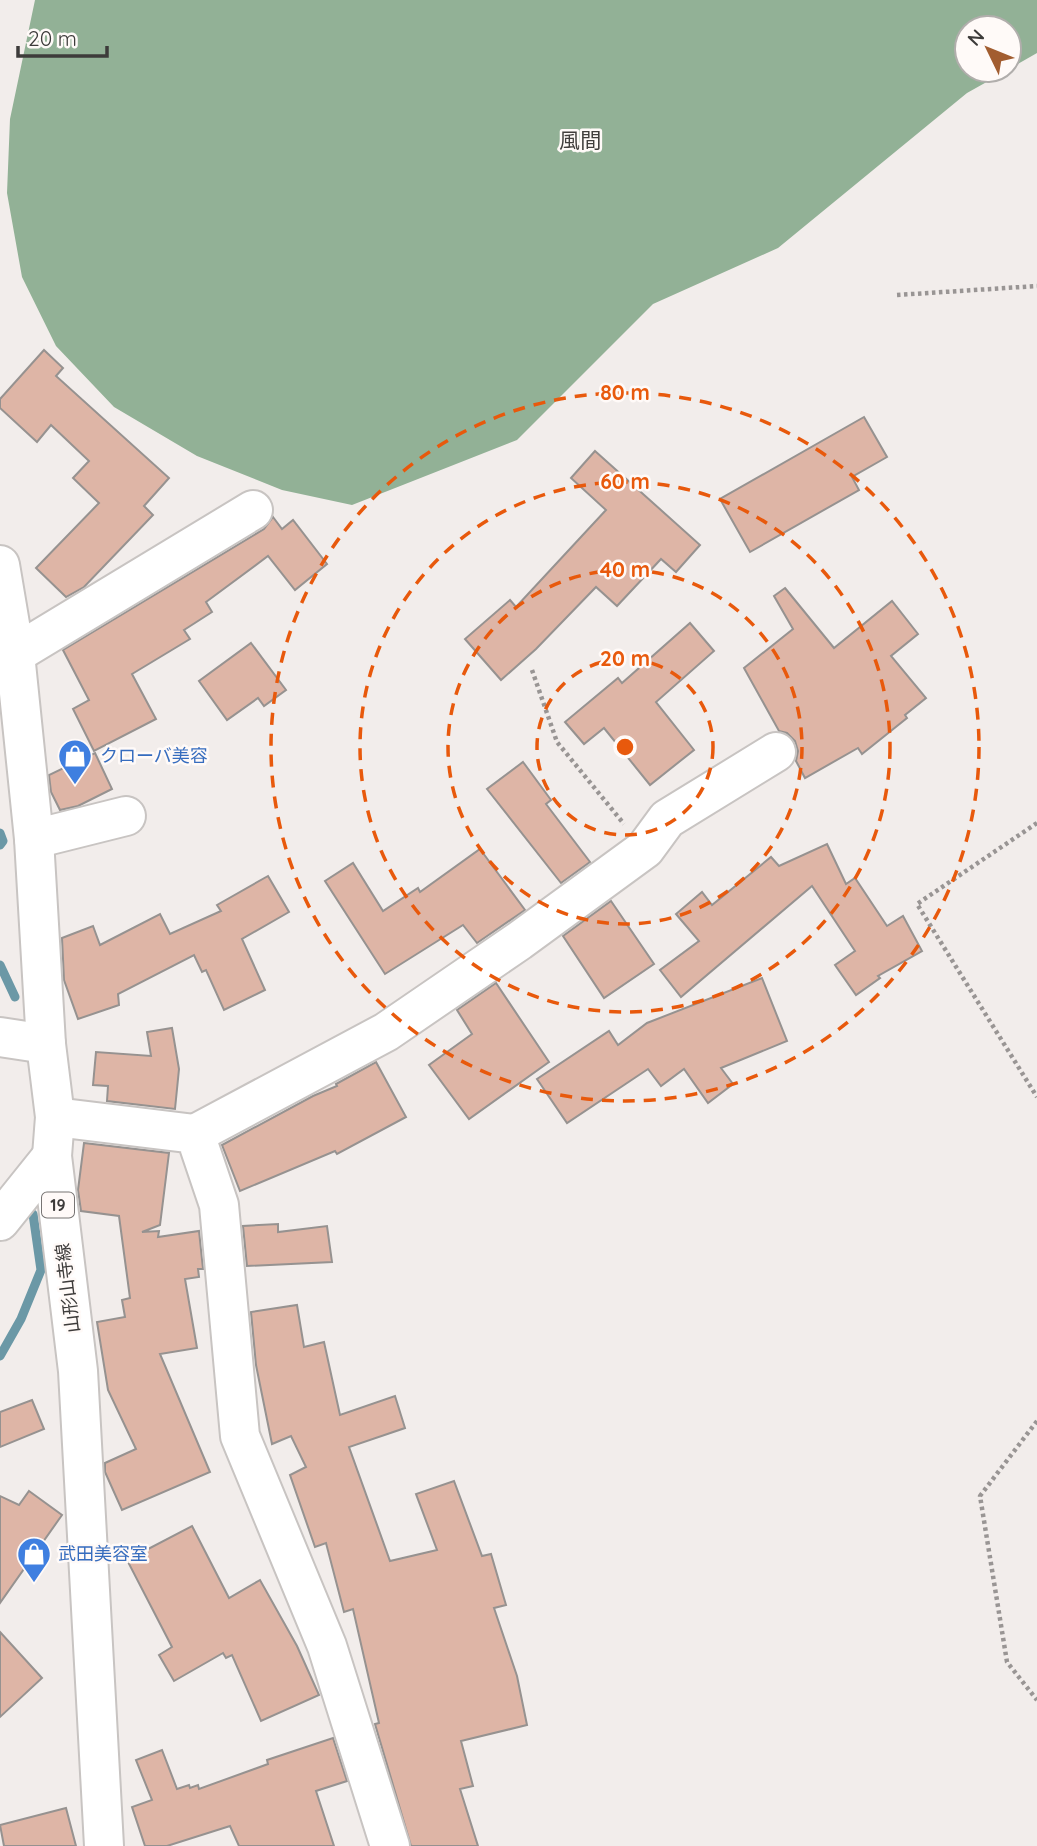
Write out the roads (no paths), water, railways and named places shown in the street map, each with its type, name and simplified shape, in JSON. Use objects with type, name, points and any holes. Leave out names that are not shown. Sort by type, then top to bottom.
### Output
[{"type":"main road","points":[[15,654],[253,510]]},
{"type":"main road","name":"山形山寺線","points":[[0,565],[15,654],[34,839],[46,1044],[55,1117],[52,1156],[78,1371],[104,1846]]},
{"type":"main road","points":[[55,1117],[195,1134],[386,1032],[519,941],[645,849],[667,819],[776,752]]},
{"type":"main road","points":[[34,839],[126,816]]},
{"type":"main road","points":[[2,1033],[46,1044]]},
{"type":"main road","points":[[195,1134],[219,1205],[240,1436],[327,1646],[390,1846]]},
{"type":"main road","points":[[0,1221],[52,1156]]},
{"type":"waterway","points":[[0,833],[3,841],[0,845]]},
{"type":"waterway","points":[[0,965],[15,997]]},
{"type":"waterway","points":[[0,1356],[21,1319],[41,1270],[33,1214]]},
{"type":"place","name":"クローバ美容","points":[[75,786]]},
{"type":"place","name":"武田美容室","points":[[34,1584]]},
{"type":"district","name":"風間","points":[[580,141]]}]
